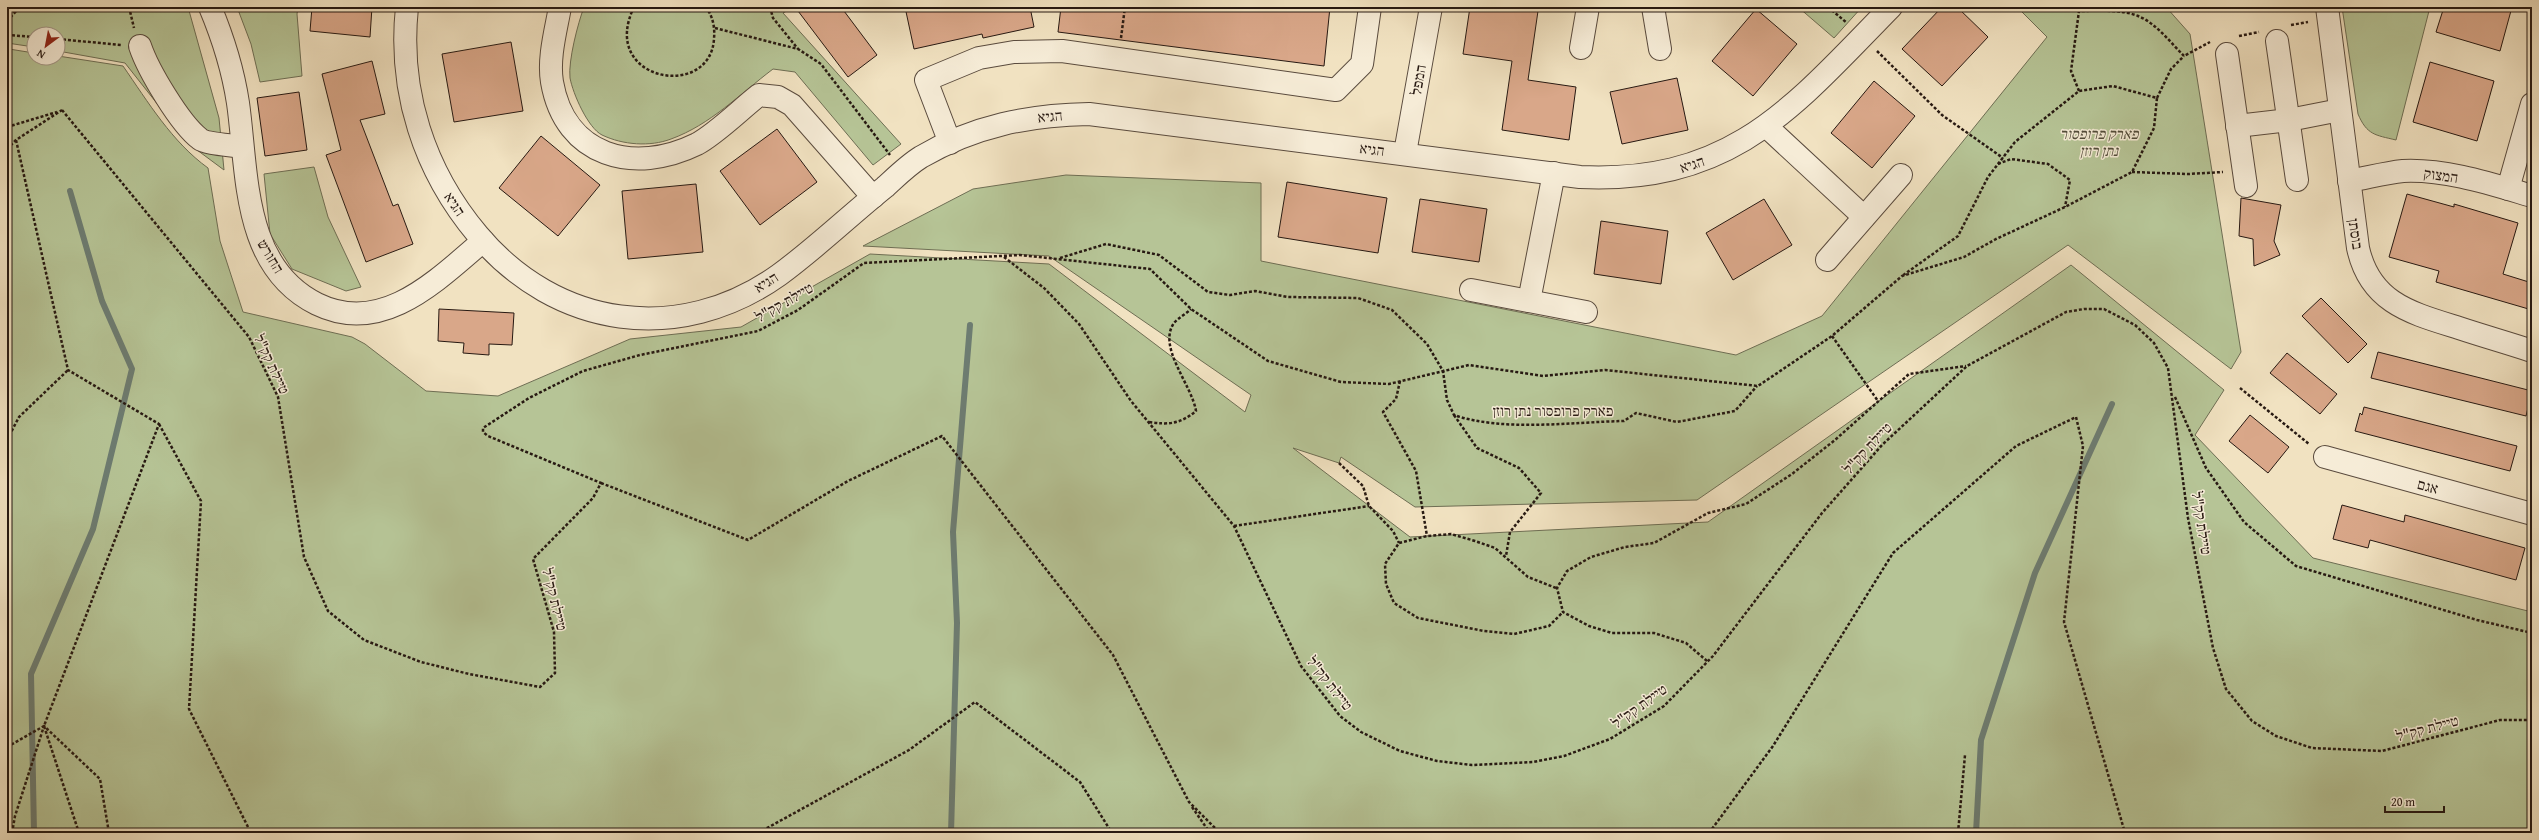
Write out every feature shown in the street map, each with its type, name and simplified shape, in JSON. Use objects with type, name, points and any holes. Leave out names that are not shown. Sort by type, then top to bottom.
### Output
[{"type":"street","name":"החורש","points":[[210,7],[227,51],[238,102],[248,198],[256,231],[271,263],[289,284],[307,299],[333,312],[359,316],[406,302],[483,241]]},
{"type":"street","name":"הגיא","points":[[407,7],[404,58],[413,112],[430,162],[456,209],[483,241],[520,276],[558,298],[606,315],[652,320],[697,314],[736,300],[778,275],[920,158],[950,143],[1007,121],[1047,115],[1089,114],[1554,173],[1611,178],[1648,175],[1678,169],[1723,152],[1767,127],[1808,92],[1891,7]]},
{"type":"street","points":[[560,7],[553,44],[551,80],[558,108],[576,135],[598,150],[621,158],[646,160],[672,154],[698,143],[759,95],[778,97],[792,106],[873,197]]},
{"type":"street","points":[[950,143],[926,80],[979,58],[1014,52],[1062,51],[1336,90],[1362,64],[1370,7]]},
{"type":"street","name":"המפל","points":[[1405,153],[1431,7]]},
{"type":"street","points":[[1581,48],[1588,7]]},
{"type":"street","points":[[1653,7],[1660,48]]},
{"type":"street","name":"בוסתן","points":[[2328,12],[2360,258],[2369,277],[2381,293],[2411,312],[2532,351]]},
{"type":"street","points":[[2278,32],[2298,180]]},
{"type":"street","points":[[2226,44],[2245,178]]},
{"type":"street","points":[[140,46],[145,62],[180,117],[201,140],[242,147]]},
{"type":"street","points":[[2508,189],[2532,104]]},
{"type":"street","points":[[2237,126],[2289,120],[2340,110]]},
{"type":"street","points":[[1767,127],[1864,217]]},
{"type":"street","name":"המצוק","points":[[2349,181],[2387,173],[2414,171],[2454,176],[2532,196]]},
{"type":"street","points":[[1529,301],[1554,173]]},
{"type":"street","points":[[1827,260],[1901,175]]},
{"type":"street","points":[[1472,290],[1586,312]]},
{"type":"street","name":"אגם","points":[[2325,457],[2532,514]]},
{"type":"path","points":[[7,21],[20,7]]},
{"type":"path","points":[[634,7],[627,20],[626,36],[630,51],[644,69],[659,76],[674,77],[689,73],[702,64],[714,43],[715,28],[710,13],[706,7]]},
{"type":"path","points":[[770,7],[773,18],[798,49],[821,64],[903,172]]},
{"type":"path","points":[[1118,59],[1125,7]]},
{"type":"path","points":[[1828,7],[1862,36],[1942,115],[2003,158]]},
{"type":"path","points":[[2080,91],[2071,71],[2079,9],[2138,16],[2160,31],[2184,56]]},
{"type":"path","points":[[2245,178],[2132,172],[2154,128],[2157,98],[2171,69],[2184,56],[2207,43],[2226,44],[2278,32],[2328,12]]},
{"type":"path","points":[[715,28],[798,49]]},
{"type":"path","points":[[7,35],[26,36]]},
{"type":"path","points":[[66,40],[140,46]]},
{"type":"path","name":"פארק פרופסור נתן רוזן","points":[[1454,414],[1467,419],[1514,424],[1624,421],[1636,413],[1677,422],[1734,411],[1758,386],[1832,336],[1902,276],[1958,236],[1988,177],[2015,142],[2080,91],[2113,86],[2157,98]]},
{"type":"path","points":[[7,127],[62,110]]},
{"type":"path","points":[[7,149],[16,140],[62,110]]},
{"type":"path","name":"טיילת קק\"ל","points":[[62,110],[249,337],[278,397],[304,557],[328,611],[364,640],[421,662],[469,674],[540,687],[555,673],[554,632],[533,559],[593,498],[601,483],[488,436],[483,432],[483,428],[529,398],[583,371],[640,355],[758,331],[798,310],[864,263],[1003,257],[1044,288],[1079,324],[1149,422],[1234,526],[1301,666],[1340,716],[1361,732],[1400,751],[1437,761],[1472,765],[1533,762],[1564,756],[1610,740],[1664,706],[1707,661],[1822,513],[1882,445],[1967,366],[2066,312],[2084,309],[2104,309],[2135,324],[2154,343],[2168,368],[2173,393],[2188,518],[2213,648],[2226,689],[2252,721],[2276,736],[2312,748],[2382,751],[2500,720],[2532,720]]},
{"type":"path","points":[[16,140],[68,370],[159,424],[201,501],[189,709],[251,833]]},
{"type":"path","points":[[1998,164],[2011,159],[2048,164],[2070,180],[2065,207]]},
{"type":"path","name":"פארק פרופסור נתן רוזן","points":[[1902,276],[1964,257],[1996,238],[2065,207],[2132,172]]},
{"type":"path","points":[[1057,259],[1106,244],[1159,255],[1208,292],[1230,295],[1254,291],[1288,297],[1358,298],[1392,310],[1427,344],[1444,371],[1447,400],[1454,414],[1477,448],[1519,468],[1541,493],[1510,532],[1506,556]]},
{"type":"path","points":[[1003,257],[1020,255],[1150,269],[1191,309],[1268,361],[1341,382],[1389,384],[1469,365],[1543,376],[1605,370],[1758,386]]},
{"type":"path","points":[[1149,422],[1170,425],[1184,420],[1196,410],[1194,400],[1168,344],[1174,324],[1191,309]]},
{"type":"path","points":[[1832,336],[1878,401]]},
{"type":"path","points":[[1707,661],[1686,644],[1654,633],[1612,633],[1589,626],[1563,612],[1556,588],[1567,571],[1591,557],[1654,543],[1708,513],[1746,504],[1792,474],[1829,445],[1910,374],[1967,366]]},
{"type":"path","points":[[7,440],[19,417],[68,370]]},
{"type":"path","points":[[1400,381],[1396,399],[1383,412],[1416,471],[1427,536]]},
{"type":"path","points":[[2240,388],[2325,457]]},
{"type":"path","points":[[2173,393],[2210,474],[2244,522],[2296,566],[2478,620],[2532,633]]},
{"type":"path","points":[[1709,833],[1773,746],[1893,553],[2016,446],[2076,417],[2083,446],[2064,622],[2125,833]]},
{"type":"path","points":[[12,833],[15,816],[44,726],[159,424]]},
{"type":"path","points":[[601,483],[748,540],[848,481],[942,436],[1113,655],[1189,802],[1210,833]]},
{"type":"path","points":[[1339,463],[1363,486],[1369,506],[1393,531],[1399,543]]},
{"type":"path","points":[[1234,526],[1369,506]]},
{"type":"path","points":[[1556,588],[1528,577],[1506,556],[1495,548],[1451,534],[1427,536],[1399,543],[1385,564],[1386,584],[1394,603],[1418,618],[1484,632],[1514,634],[1549,626],[1563,612]]},
{"type":"path","points":[[758,833],[909,750],[975,702],[1080,782],[1112,833]]},
{"type":"path","points":[[7,747],[44,726]]},
{"type":"path","points":[[44,726],[79,833]]},
{"type":"path","points":[[44,726],[100,779],[109,833]]},
{"type":"path","points":[[1958,833],[1965,755]]},
{"type":"path","points":[[1189,802],[1220,833]]},
{"type":"green space","points":[[10,7],[188,7],[219,118],[224,170],[189,144],[125,63],[66,52],[66,26],[26,26],[26,46],[7,43],[7,11]]},
{"type":"green space","points":[[237,7],[298,7],[297,14],[302,76],[260,82],[251,44]]},
{"type":"green space","points":[[584,7],[794,7],[783,13],[901,144],[873,165],[795,72],[773,69],[699,126],[671,139],[663,142],[636,144],[619,141],[602,135],[592,125],[582,110],[574,93],[570,78],[570,62],[576,32]]},
{"type":"green space","points":[[1798,7],[1862,7],[1834,38]]},
{"type":"green space","points":[[2017,7],[2166,7],[2190,34],[2241,352],[2231,369],[2068,245],[1697,500],[1415,507],[1341,457],[1339,463],[1293,448],[1410,537],[1708,522],[2071,265],[2224,390],[2195,435],[2313,558],[2532,612],[2532,833],[7,833],[7,51],[9,49],[26,52],[26,66],[66,66],[66,57],[123,66],[161,121],[195,158],[208,168],[220,241],[243,312],[352,337],[365,344],[426,391],[498,396],[630,339],[741,327],[870,254],[1049,264],[1245,412],[1251,395],[1049,256],[863,246],[973,189],[1066,175],[1261,183],[1261,261],[1736,355],[1822,316],[2047,37]]},
{"type":"green space","points":[[2342,7],[2430,7],[2396,140],[2372,133],[2361,121],[2358,114]]},
{"type":"green space","points":[[314,167],[328,217],[361,287],[346,291],[292,269],[270,234],[264,174]]},
{"type":"building","points":[[312,7],[372,7],[370,37],[310,31]]},
{"type":"building","points":[[795,7],[841,7],[877,55],[848,77]]},
{"type":"building","points":[[905,7],[1030,7],[1034,27],[983,38],[982,34],[914,49]]},
{"type":"building","points":[[1061,7],[1330,7],[1324,66],[1058,32]]},
{"type":"building","points":[[1470,7],[1512,7],[1538,11],[1528,80],[1576,87],[1569,140],[1502,130],[1512,61],[1463,54]]},
{"type":"building","points":[[1942,7],[1957,7],[1988,37],[1942,86],[1902,49]]},
{"type":"building","points":[[2444,7],[2512,7],[2500,51],[2436,32]]},
{"type":"building","points":[[1756,9],[1797,44],[1753,96],[1712,61]]},
{"type":"building","points":[[511,42],[523,111],[454,122],[442,54]]},
{"type":"building","points":[[372,61],[385,114],[360,120],[393,206],[398,204],[413,244],[366,262],[326,155],[341,150],[322,74]]},
{"type":"building","points":[[2430,62],[2494,81],[2477,141],[2413,122]]},
{"type":"building","points":[[1677,78],[1688,130],[1622,144],[1610,92]]},
{"type":"building","points":[[1874,81],[1915,116],[1872,168],[1831,133]]},
{"type":"building","points":[[299,92],[307,150],[265,156],[257,98]]},
{"type":"building","points":[[777,129],[817,182],[760,225],[720,171]]},
{"type":"building","points":[[541,136],[600,185],[558,236],[499,188]]},
{"type":"building","points":[[1287,182],[1387,198],[1378,253],[1278,237]]},
{"type":"building","points":[[696,184],[703,252],[628,259],[622,191]]},
{"type":"building","points":[[2407,194],[2454,207],[2454,204],[2518,223],[2503,274],[2532,283],[2532,310],[2436,282],[2439,271],[2389,257]]},
{"type":"building","points":[[2241,198],[2281,205],[2274,241],[2280,255],[2254,266],[2253,239],[2239,236]]},
{"type":"building","points":[[1420,199],[1487,209],[1479,262],[1412,252]]},
{"type":"building","points":[[1764,199],[1792,245],[1733,280],[1706,233]]},
{"type":"building","points":[[1601,221],[1668,231],[1661,284],[1594,274]]},
{"type":"building","points":[[2321,298],[2367,344],[2348,363],[2302,316]]},
{"type":"building","points":[[439,309],[514,313],[512,345],[489,344],[489,355],[463,353],[464,343],[438,341]]},
{"type":"building","points":[[2378,352],[2532,391],[2526,416],[2371,378]]},
{"type":"building","points":[[2287,353],[2337,394],[2320,414],[2270,373]]},
{"type":"building","points":[[2364,407],[2517,446],[2510,471],[2355,431],[2360,413],[2362,415]]},
{"type":"building","points":[[2250,415],[2289,447],[2268,473],[2229,441]]},
{"type":"building","points":[[2342,505],[2404,522],[2405,515],[2525,548],[2516,580],[2370,540],[2368,548],[2333,539]]},
{"type":"waterway","points":[[34,833],[31,674],[93,529],[132,369],[102,301],[70,191]]},
{"type":"waterway","points":[[951,833],[957,623],[953,532],[970,325]]},
{"type":"waterway","points":[[1976,833],[1981,740],[2035,573],[2112,404]]}]
